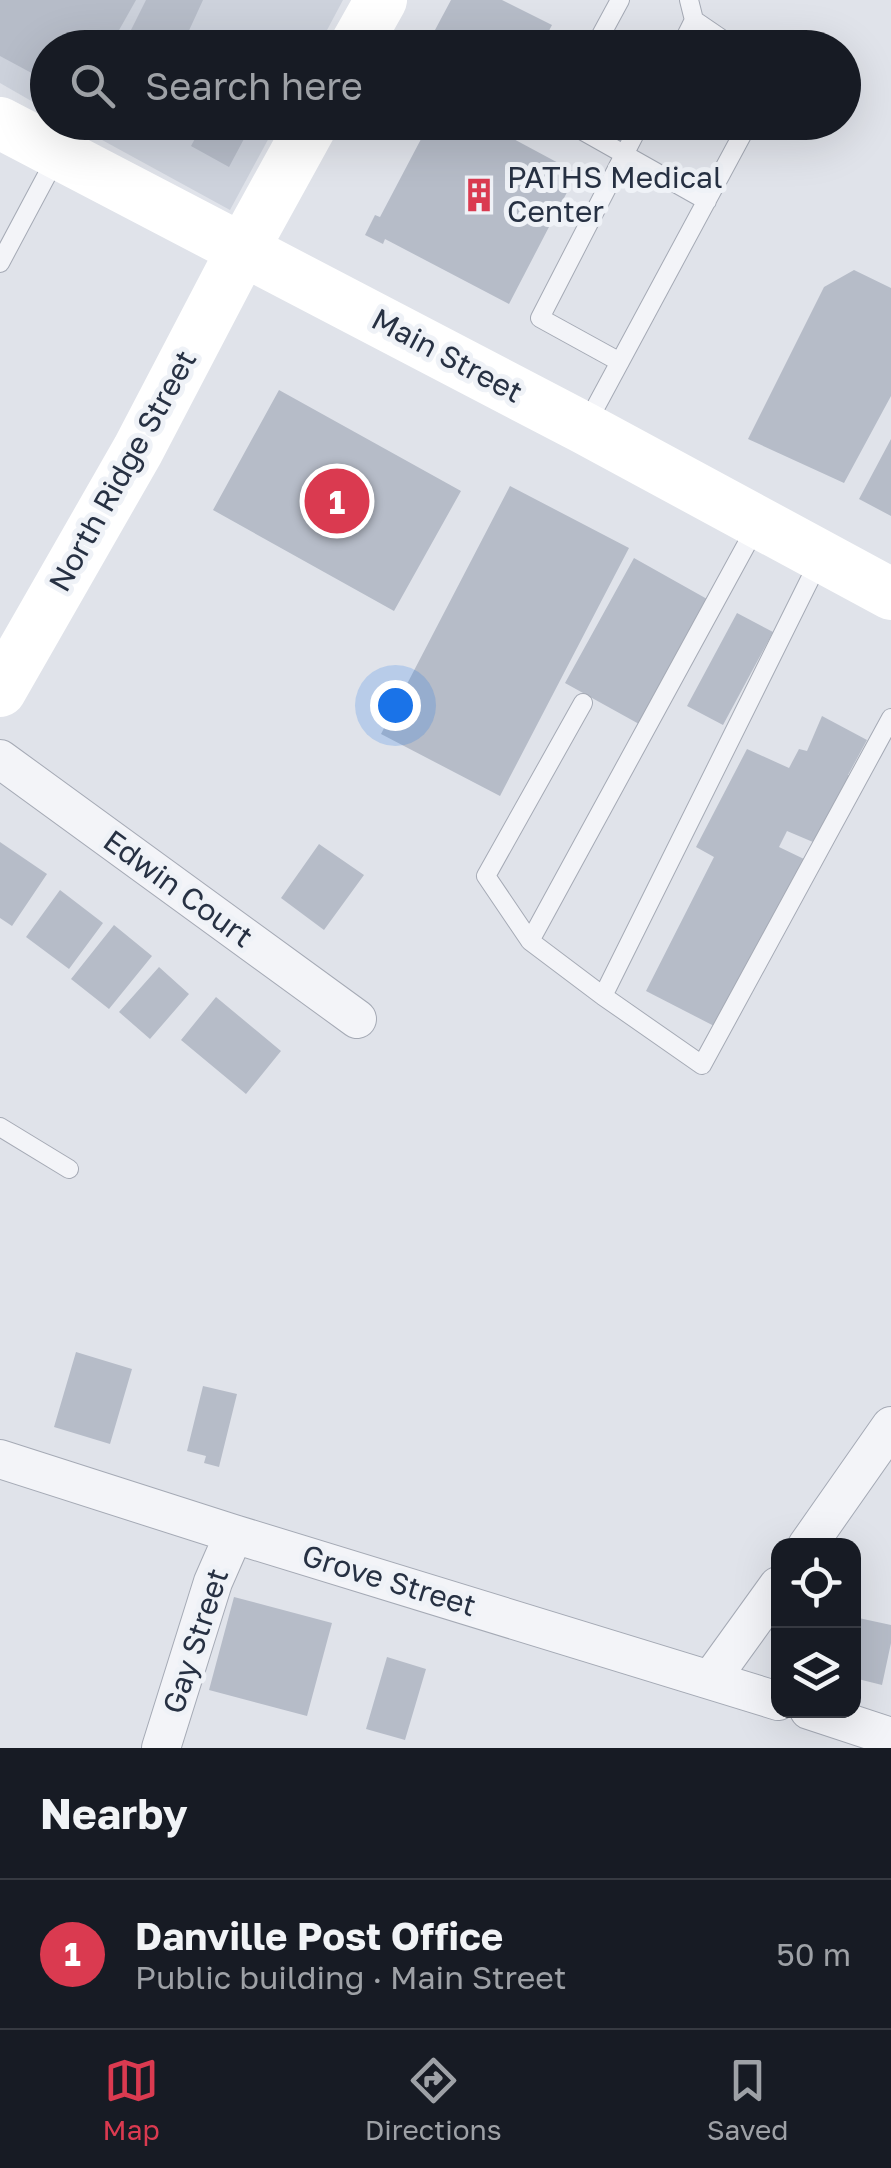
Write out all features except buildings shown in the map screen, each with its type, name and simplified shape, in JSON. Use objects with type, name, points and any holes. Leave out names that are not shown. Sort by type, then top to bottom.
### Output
[{"type":"main road","points":[[364,30],[381,0]]},
{"type":"main road","name":"Main Street","points":[[0,123],[30,139]]},
{"type":"main road","name":"Main Street","points":[[33,140],[584,428],[891,594]]},
{"type":"main road","name":"North Ridge Street","points":[[0,691],[138,450],[303,140]]},
{"type":"street","name":"Edwin Court","points":[[0,760],[357,1020]]},
{"type":"street","points":[[813,1538],[891,1426]]},
{"type":"street","name":"Grove Street","points":[[0,1459],[771,1699]]},
{"type":"street","name":"Gay Street","points":[[162,1748],[213,1582],[234,1534]]},
{"type":"street","points":[[711,1679],[771,1596]]},
{"type":"street","points":[[833,1718],[891,1737]]},
{"type":"lane","points":[[604,30],[620,0]]},
{"type":"lane","points":[[689,0],[694,20],[689,30]]},
{"type":"lane","points":[[694,20],[708,30]]},
{"type":"lane","points":[[599,140],[707,201]]},
{"type":"lane","points":[[620,362],[540,318],[631,140]]},
{"type":"lane","points":[[584,428],[739,140]]},
{"type":"lane","points":[[0,263],[58,153]]},
{"type":"lane","points":[[530,940],[759,522]]},
{"type":"lane","points":[[603,996],[822,556]]},
{"type":"lane","points":[[583,703],[486,876],[530,940],[702,1065],[891,718]]},
{"type":"lane","points":[[0,1127],[69,1168]]},
{"type":"shaded area","points":[[0,0],[343,0],[327,30],[30,30],[30,100],[0,83]]},
{"type":"shaded area","points":[[102,140],[268,140],[230,210]]},
{"type":"place","name":"PATHS Medical Center","points":[[479,195]]},
{"type":"place","name":"Danville Post Office","points":[[337,501]]}]
